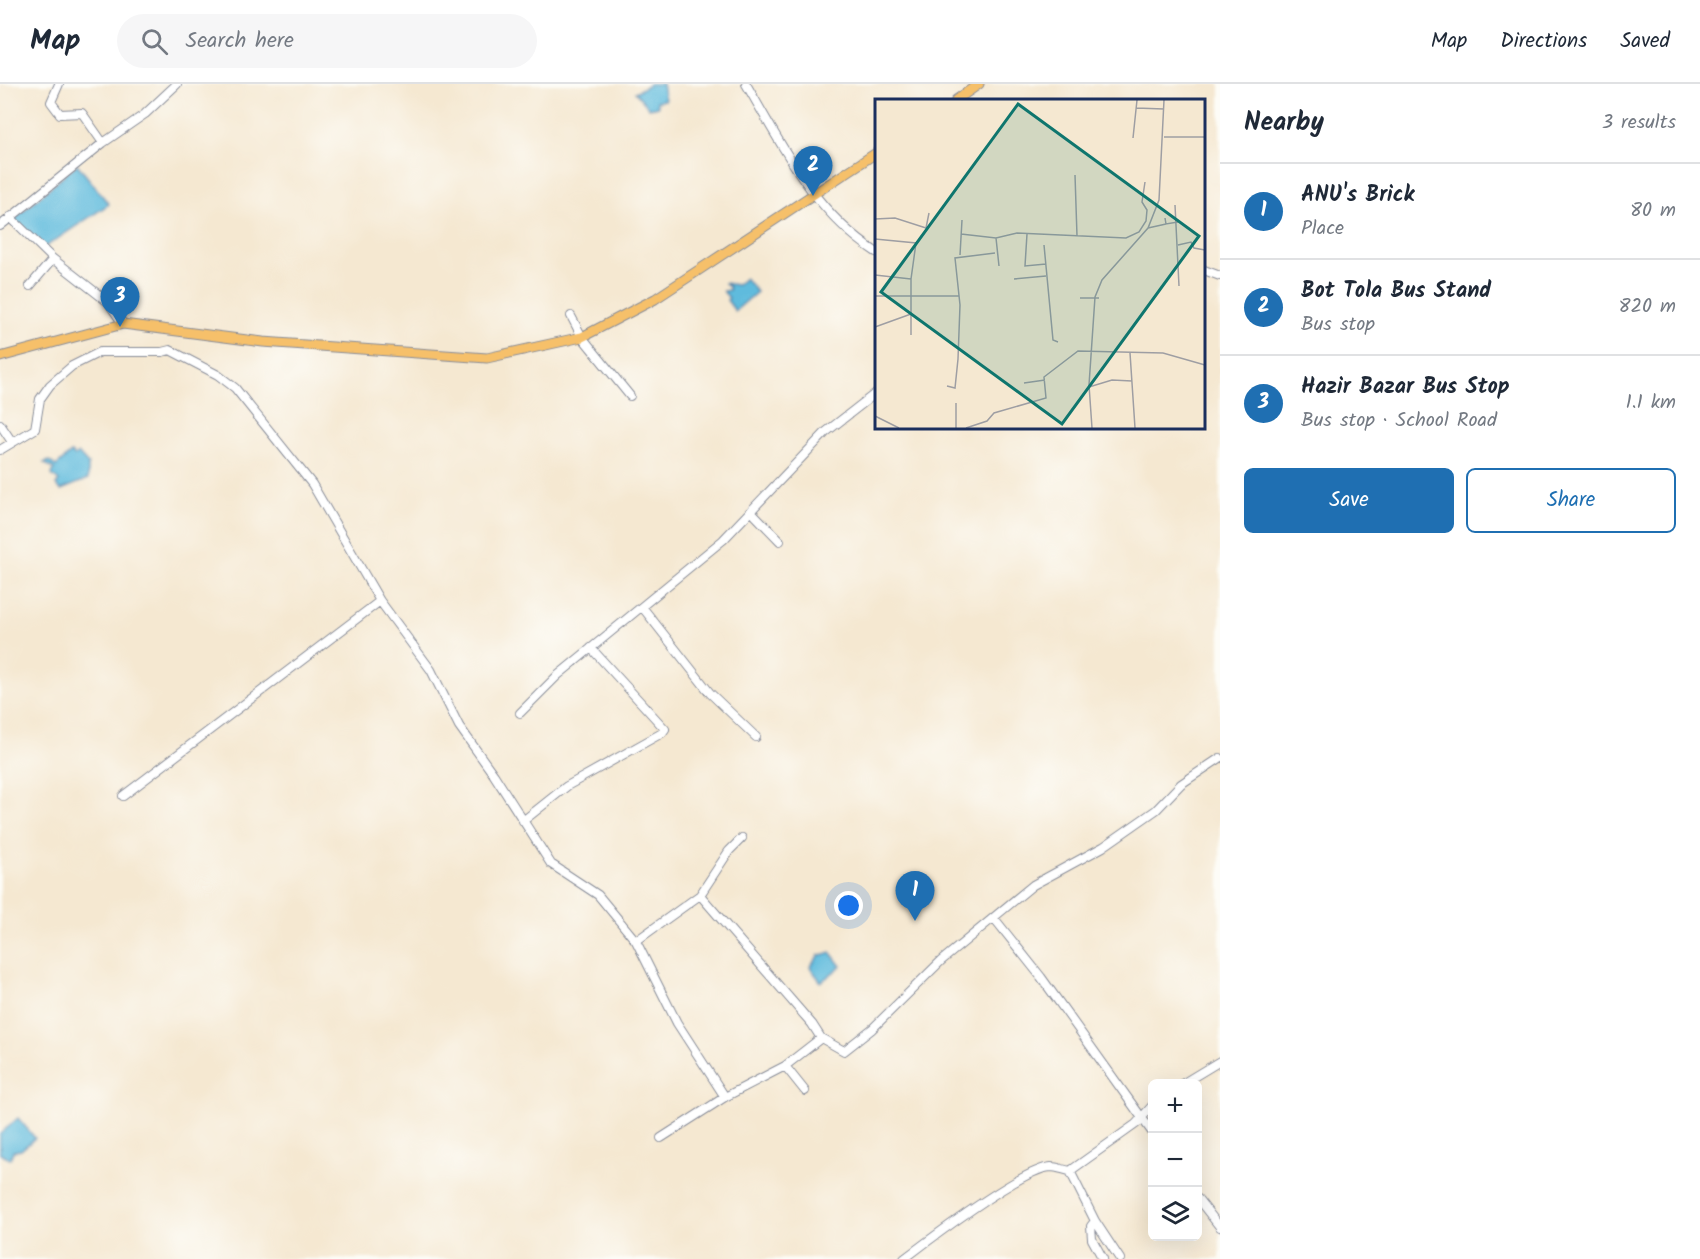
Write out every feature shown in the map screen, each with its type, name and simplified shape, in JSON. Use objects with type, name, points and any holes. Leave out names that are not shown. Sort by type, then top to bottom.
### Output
[{"type":"main road","points":[[957,99],[979,84]]},
{"type":"main road","points":[[0,357],[123,324],[263,342],[487,358],[582,337],[655,299],[875,154]]},
{"type":"street","points":[[59,84],[51,102],[60,114],[82,113],[103,143]]},
{"type":"street","points":[[0,226],[103,143],[145,114],[177,84]]},
{"type":"street","points":[[746,84],[812,195],[861,242],[875,251]]},
{"type":"street","points":[[10,217],[53,259],[108,302],[123,324]]},
{"type":"street","points":[[30,286],[53,259]]},
{"type":"street","points":[[1205,271],[1220,276]]},
{"type":"street","points":[[571,316],[582,337],[630,396]]},
{"type":"street","points":[[0,450],[35,429],[40,399],[50,385],[72,366],[100,352],[170,350],[218,375],[235,388],[312,484],[380,602],[431,670],[459,726],[552,864],[598,895],[636,940],[677,1023],[725,1097]]},
{"type":"street","points":[[520,713],[556,676],[643,608],[723,540],[826,432],[875,394]]},
{"type":"street","points":[[0,424],[12,442]]},
{"type":"street","points":[[751,512],[780,541]]},
{"type":"street","points":[[123,796],[380,602]]},
{"type":"street","points":[[643,608],[710,693],[756,737]]},
{"type":"street","points":[[523,821],[567,786],[662,733],[665,729],[591,648]]},
{"type":"street","points":[[700,895],[812,1024],[821,1038],[844,1051],[872,1029],[941,961],[1033,885],[1103,847],[1156,810],[1181,784],[1220,758]]},
{"type":"street","points":[[636,940],[700,895],[729,851],[742,838]]},
{"type":"street","points":[[994,918],[1148,1126]]},
{"type":"street","points":[[661,1138],[725,1097],[785,1066],[821,1038]]},
{"type":"street","points":[[1189,1079],[1219,1063]]},
{"type":"street","points":[[785,1066],[805,1091]]},
{"type":"street","points":[[904,1259],[971,1210],[1030,1176],[1051,1167],[1070,1171],[1148,1110]]},
{"type":"street","points":[[1070,1171],[1095,1221],[1120,1259]]},
{"type":"street","points":[[1202,1205],[1220,1227]]},
{"type":"street","points":[[1095,1221],[1091,1226],[1092,1239],[1103,1259]]},
{"type":"water","points":[[650,84],[662,84],[665,100],[657,101],[658,106],[649,108],[635,92]]},
{"type":"water","points":[[77,164],[109,204],[45,247],[13,220]]},
{"type":"water","points":[[745,278],[757,292],[735,311],[723,291],[729,290],[725,283],[737,285]]},
{"type":"water","points":[[71,453],[75,456],[78,453],[88,464],[88,479],[61,490],[56,485],[59,481],[52,475],[54,469],[44,463],[49,461],[56,466]]},
{"type":"water","points":[[831,953],[841,966],[821,982],[810,967],[819,955]]},
{"type":"water","points":[[18,1118],[35,1138],[21,1150],[13,1151],[10,1159],[0,1154],[0,1134]]},
{"type":"place","name":"Bot Tola Bus Stand","points":[[813,196]]},
{"type":"place","name":"Hazir Bazar Bus Stop","points":[[120,327]]},
{"type":"place","name":"ANU's Brick","points":[[915,921]]}]
